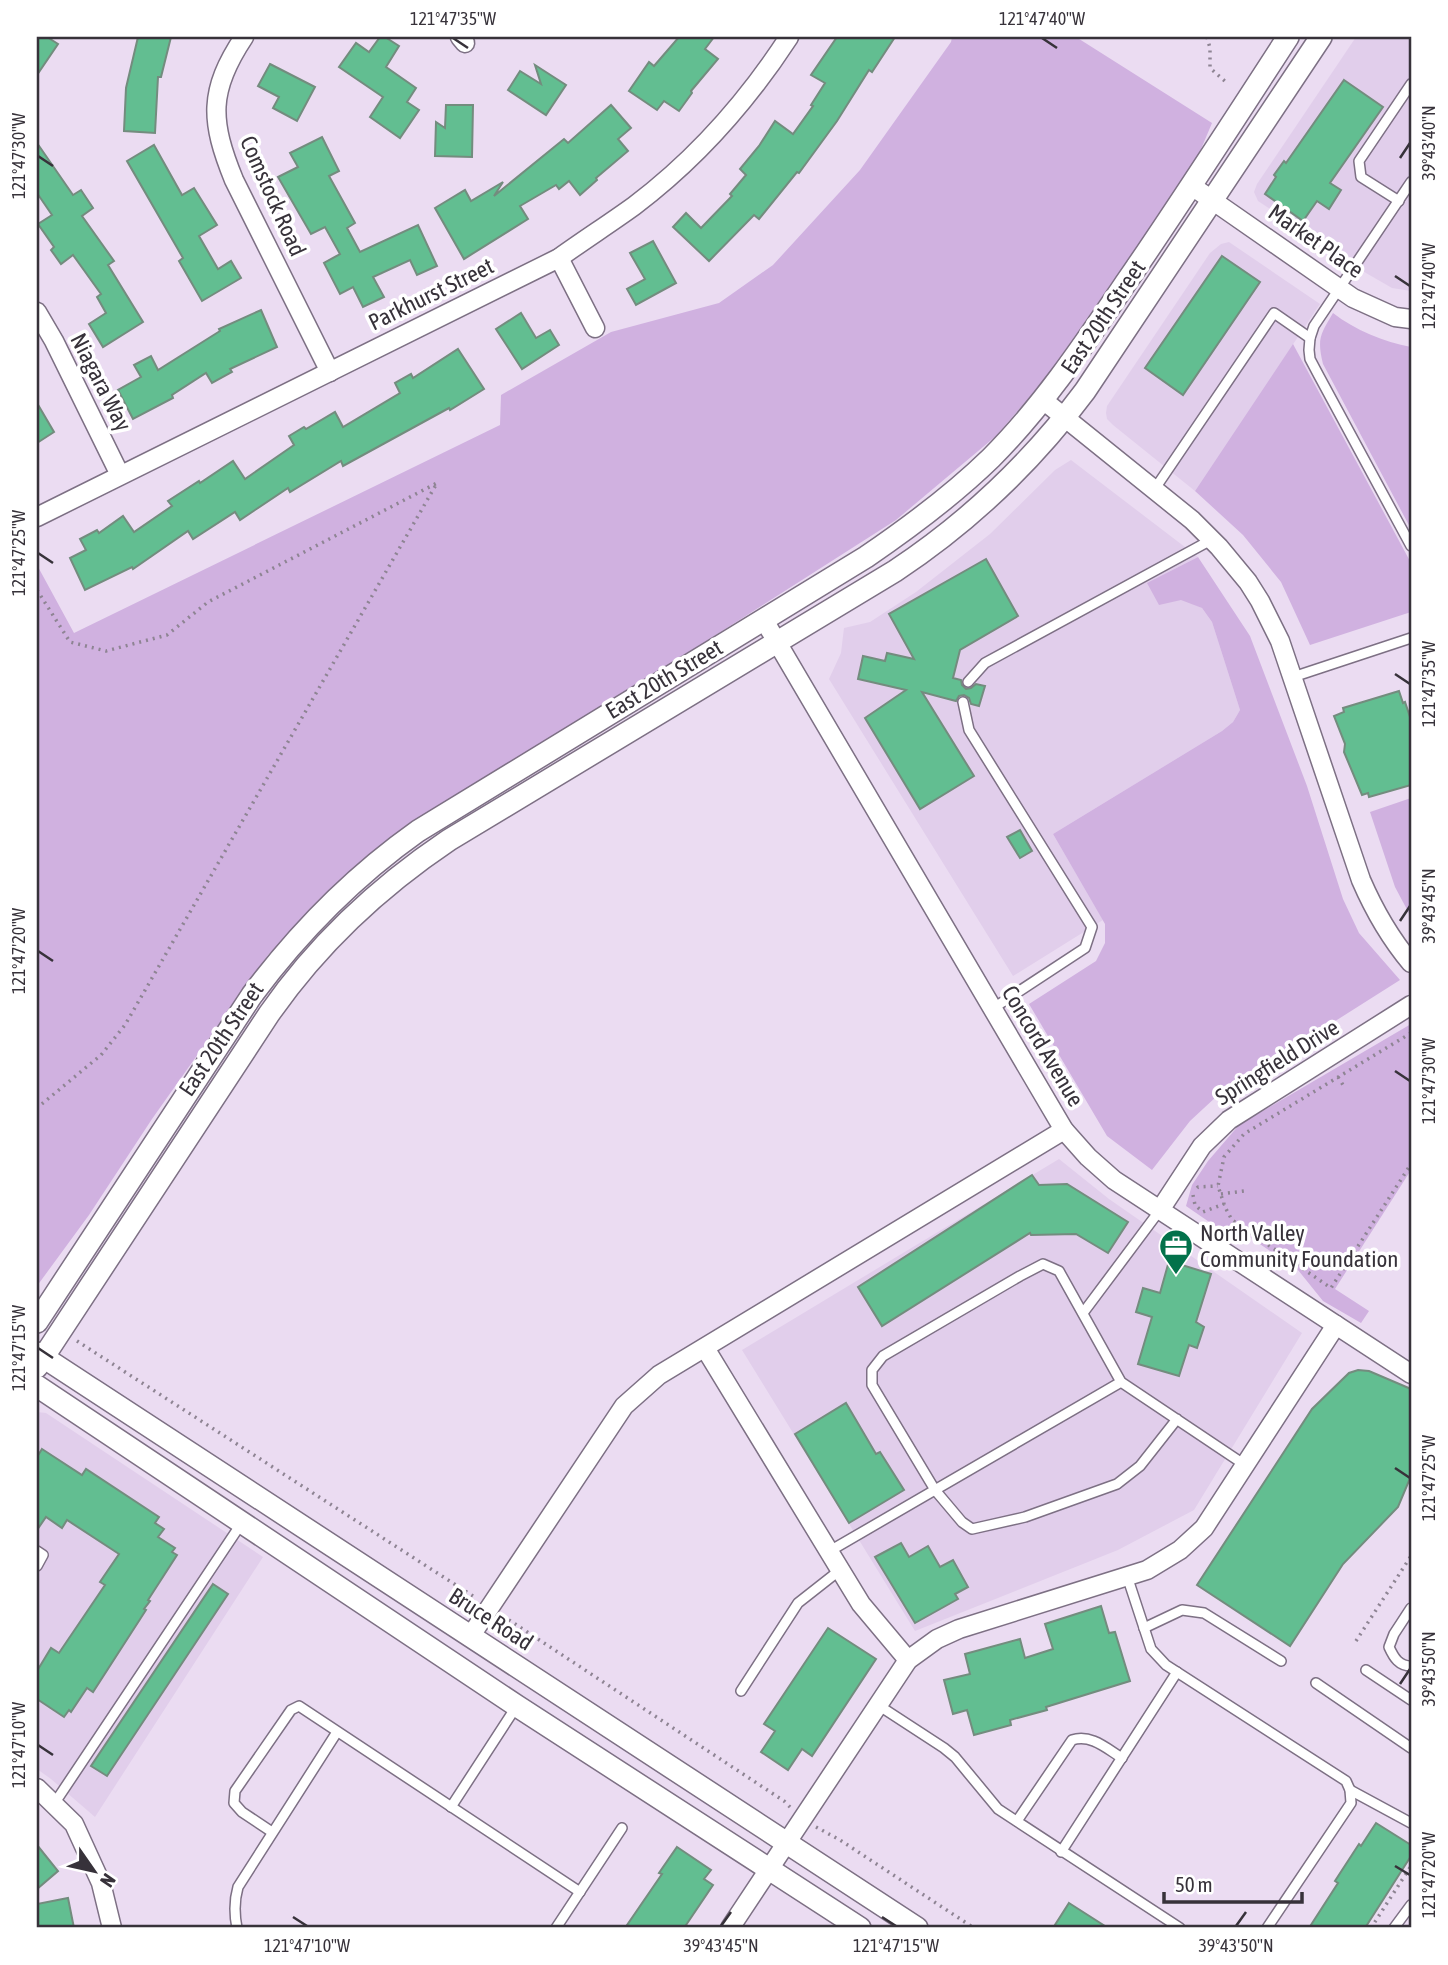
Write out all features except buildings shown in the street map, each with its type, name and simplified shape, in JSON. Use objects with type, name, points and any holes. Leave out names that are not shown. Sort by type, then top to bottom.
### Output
[{"type":"street","name":"Comstock Road","points":[[244,37],[226,66],[218,92],[216,120],[221,148],[234,180],[330,372]]},
{"type":"street","name":"Parkhurst Street","points":[[37,517],[559,258],[636,204],[687,160],[734,112],[789,37]]},
{"type":"street","name":"East 20th Street","points":[[37,1322],[246,1004],[284,954],[340,894],[377,862],[436,819],[866,557],[930,510],[992,457],[1043,400],[1088,339],[1192,186],[1288,37]]},
{"type":"street","name":"East 20th Street","points":[[1206,195],[1321,37]]},
{"type":"street","name":"East 20th Street","points":[[39,1359],[61,1331],[276,1003],[351,918],[406,870],[449,840],[895,571],[941,539],[1004,485],[1065,418],[1091,382],[1206,195],[1239,131],[1242,108]]},
{"type":"street","name":"Market Place","points":[[1206,195],[1353,298],[1395,317],[1411,319]]},
{"type":"street","points":[[559,258],[595,328]]},
{"type":"street","name":"Niagara Way","points":[[37,312],[120,475]]},
{"type":"street","points":[[1043,400],[1192,520],[1234,564],[1260,601],[1280,641],[1361,880],[1379,918],[1411,963]]},
{"type":"street","name":"Concord Avenue","points":[[764,620],[1064,1130],[1088,1157],[1114,1180],[1411,1374]]},
{"type":"street","name":"Springfield Drive","points":[[1160,1210],[1202,1146],[1229,1119],[1411,1005]]},
{"type":"street","points":[[470,1637],[624,1406],[659,1375],[1064,1130]]},
{"type":"street","points":[[730,1928],[908,1660],[937,1639],[958,1629],[1147,1570],[1180,1550],[1205,1528],[1336,1325]]},
{"type":"street","points":[[705,1348],[861,1604],[908,1660]]},
{"type":"street","name":"Bruce Road","points":[[39,1359],[917,1928]]},
{"type":"street","points":[[37,1386],[517,1706],[860,1928]]},
{"type":"street","points":[[37,1788],[74,1824],[101,1883],[112,1928]]},
{"type":"lane","points":[[1399,201],[1361,177],[1359,161],[1411,84]]},
{"type":"lane","points":[[1411,182],[1322,313],[1310,338],[1310,359],[1411,546]]},
{"type":"lane","points":[[1154,490],[1274,313],[1310,338]]},
{"type":"lane","points":[[968,682],[985,663],[1211,540]]},
{"type":"lane","points":[[1293,677],[1411,638]]},
{"type":"lane","points":[[962,702],[969,730],[1092,927],[1085,948],[992,1009]]},
{"type":"lane","points":[[1083,1313],[1160,1210]]},
{"type":"lane","points":[[1177,1419],[1140,1466],[1117,1484],[1026,1517],[972,1529],[962,1522],[934,1490],[873,1385],[872,1370],[883,1356],[1043,1264],[1059,1271],[1121,1382],[1177,1419],[1245,1465]]},
{"type":"lane","points":[[828,1552],[1121,1382]]},
{"type":"lane","points":[[54,1804],[242,1522]]},
{"type":"lane","points":[[37,1551],[43,1555],[37,1566]]},
{"type":"lane","points":[[741,1691],[798,1603],[840,1570]]},
{"type":"lane","points":[[1127,1576],[1151,1649],[1166,1665],[1346,1781],[1350,1790],[1351,1803],[1267,1928]]},
{"type":"lane","points":[[1411,1608],[1389,1647],[1394,1658],[1404,1666],[1411,1666]]},
{"type":"lane","points":[[1144,1628],[1182,1610],[1203,1613],[1281,1661]]},
{"type":"lane","points":[[1366,1670],[1411,1700]]},
{"type":"lane","points":[[1062,1852],[1177,1672]]},
{"type":"lane","points":[[1316,1683],[1411,1748]]},
{"type":"lane","points":[[878,1705],[956,1758],[998,1808],[1180,1928]]},
{"type":"lane","points":[[272,1832],[233,1803],[235,1791],[290,1710],[299,1706],[580,1892]]},
{"type":"lane","points":[[451,1807],[517,1706]]},
{"type":"lane","points":[[237,1928],[234,1899],[238,1887],[337,1732]]},
{"type":"lane","points":[[1017,1821],[1072,1740],[1081,1737],[1091,1739],[1122,1758]]},
{"type":"lane","points":[[1350,1790],[1411,1823]]},
{"type":"lane","points":[[556,1928],[622,1828]]},
{"type":"lane","points":[[1394,1928],[1411,1906]]},
{"type":"path","points":[[1207,37],[1210,68],[1227,83]]},
{"type":"path","points":[[37,590],[70,642],[106,651],[167,635],[208,602],[437,483],[125,1025],[101,1055],[37,1108]]},
{"type":"path","points":[[1411,1033],[1244,1134],[1224,1157],[1218,1186],[1231,1220],[1331,1289],[1411,1164]]},
{"type":"path","points":[[1338,1077],[1343,1085]]},
{"type":"path","points":[[1218,1186],[1198,1187],[1192,1196],[1195,1205],[1203,1212],[1224,1204]]},
{"type":"path","points":[[1221,1194],[1244,1191]]},
{"type":"path","points":[[61,1331],[490,1607],[784,1801],[802,1820],[840,1840],[974,1928]]},
{"type":"path","points":[[1356,1641],[1411,1556]]},
{"type":"path","points":[[1371,1928],[1411,1866]]},
{"type":"shaded area","points":[[952,37],[1076,37],[1212,123],[1196,161],[1046,378],[996,436],[896,520],[360,862],[268,955],[37,1286],[37,565],[74,633],[500,425],[501,395],[611,332],[719,303],[773,265],[860,170]]},
{"type":"shaded area","points":[[1356,37],[1411,37],[1411,291],[1392,288],[1366,273],[1258,201],[1254,192]]},
{"type":"shaded area","points":[[1229,242],[1320,304],[1195,491],[1113,425],[1107,419],[1106,413],[1107,406],[1210,253],[1221,244]]},
{"type":"shaded area","points":[[1333,313],[1370,334],[1411,347],[1411,529],[1323,364],[1321,337]]},
{"type":"shaded area","points":[[1293,344],[1411,563],[1411,612],[1310,645],[1281,582],[1243,535],[1195,491]]},
{"type":"shaded area","points":[[1071,460],[1198,557],[1148,583],[1202,608],[1212,622],[1240,710],[1233,722],[1222,731],[1053,834],[1103,920],[1013,976],[829,679],[841,653],[844,628],[870,622],[916,592],[990,534],[1055,470]]},
{"type":"shaded area","points":[[1198,557],[1250,636],[1307,786],[1343,899],[1359,933],[1400,980],[1217,1096],[1190,1121],[1152,1170],[1107,1136],[1029,1004],[1096,961],[1105,943],[1105,924],[1053,834],[1222,731],[1233,722],[1240,710],[1212,622],[1202,608],[1181,600],[1159,605],[1147,583]]},
{"type":"shaded area","points":[[1411,798],[1411,917],[1395,887],[1370,812]]},
{"type":"shaded area","points":[[1411,1024],[1411,1170],[1335,1289],[1369,1311],[1361,1323],[1323,1301],[1298,1270],[1245,1234],[1215,1226],[1186,1206],[1192,1185],[1208,1161],[1239,1125]]},
{"type":"shaded area","points":[[1059,1159],[1109,1199],[1302,1333],[1194,1510],[1118,1550],[915,1631],[742,1350]]},
{"type":"shaded area","points":[[37,1412],[46,1413],[263,1557],[95,1817],[37,1769]]},
{"type":"place","name":"North Valley Community Foundation","points":[[1176,1276]]}]
